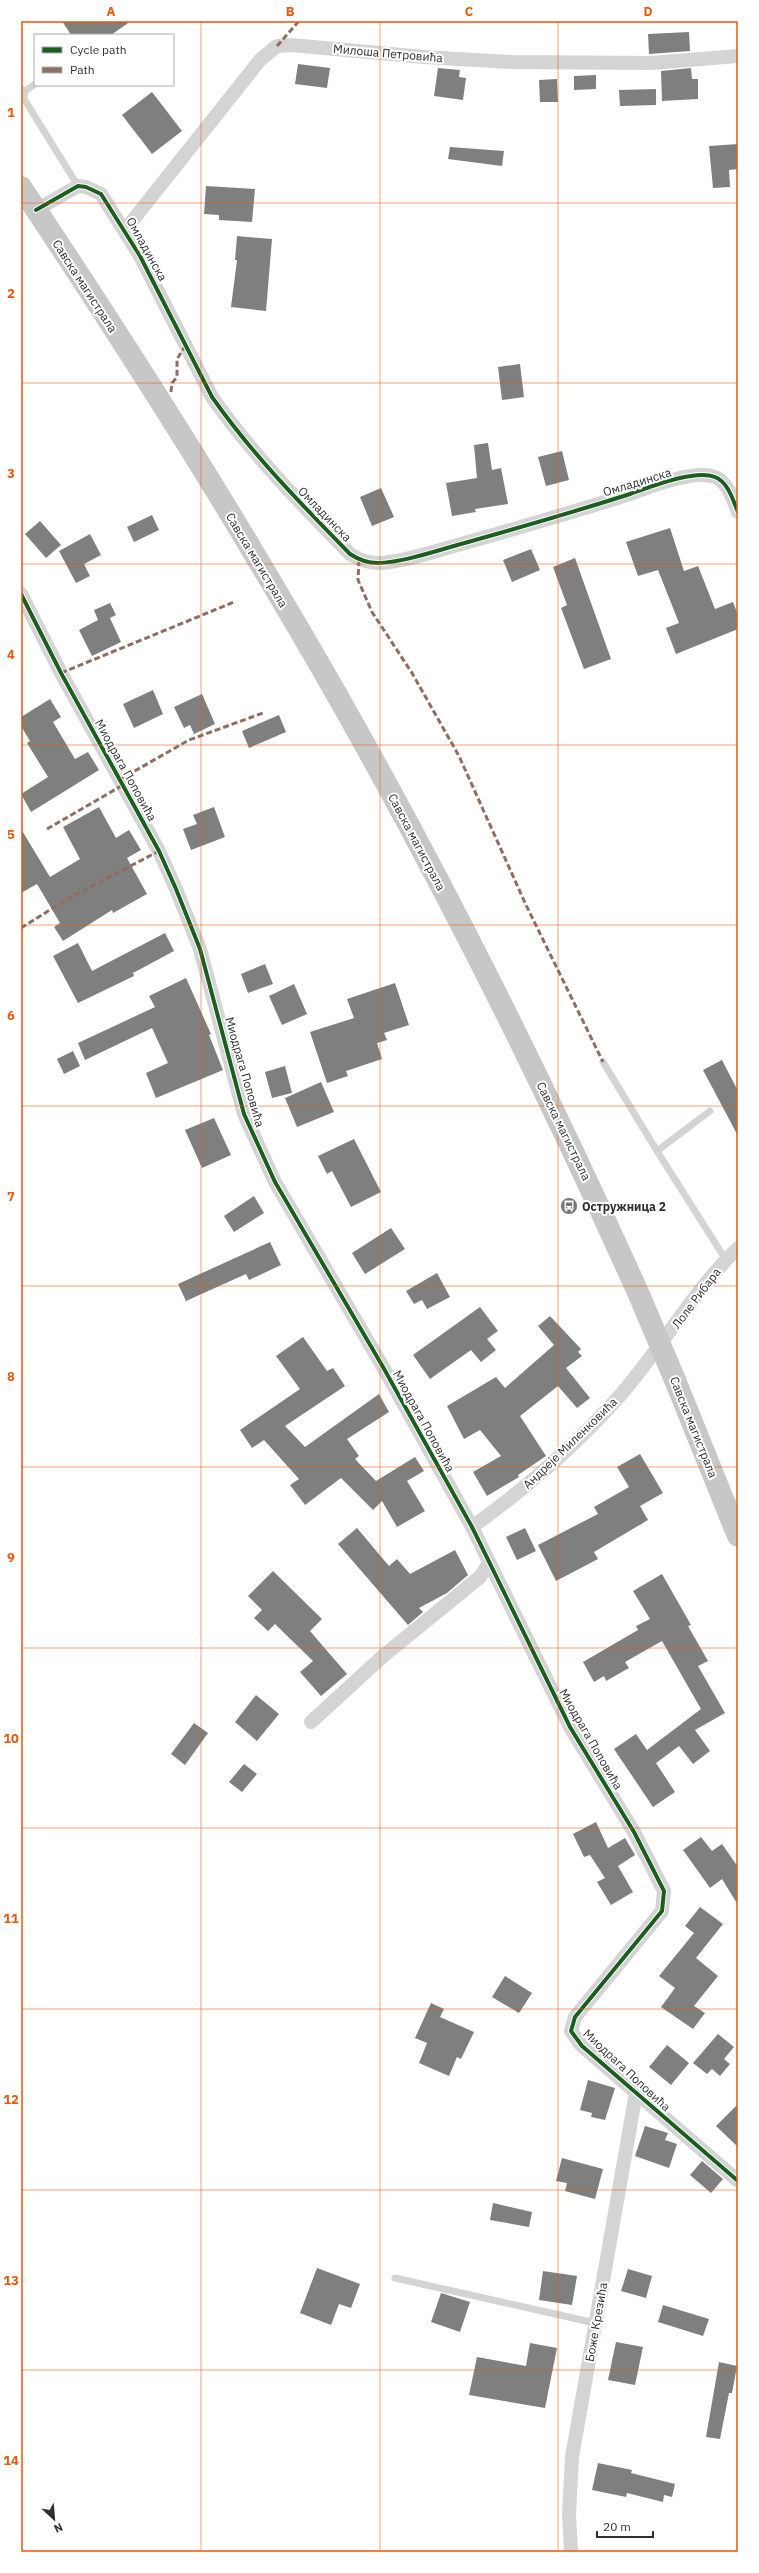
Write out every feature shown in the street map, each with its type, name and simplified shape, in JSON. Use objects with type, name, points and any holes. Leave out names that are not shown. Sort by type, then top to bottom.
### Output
[{"type":"main road","name":"Савска магистрала","points":[[21,187],[163,404],[276,589],[399,808],[499,998],[576,1154],[640,1297],[738,1536]]},
{"type":"street","name":"Милоша Петровића","points":[[125,230],[260,60],[277,46],[308,45],[424,57],[511,62],[651,63],[738,56]]},
{"type":"street","name":"Омладинска","points":[[78,186],[86,187],[101,194],[125,230],[212,397],[223,413],[271,472],[350,554],[359,560],[380,563],[440,550],[548,520],[671,481],[699,476],[715,477],[722,481],[727,488],[738,512]]},
{"type":"street","points":[[36,210],[78,186]]},
{"type":"street","name":"Миодрага Поповића","points":[[21,594],[61,674],[159,851],[179,896],[200,949],[244,1114],[275,1182],[383,1367],[472,1527],[570,1727],[634,1832],[664,1891],[662,1911],[576,2017],[571,2031],[582,2046],[738,2181]]},
{"type":"street","name":"Лоле Рибара","points":[[657,1349],[707,1280],[738,1248]]},
{"type":"street","name":"Андреје Миленковића","points":[[472,1527],[512,1498],[573,1443],[617,1399],[657,1349]]},
{"type":"street","points":[[311,1722],[382,1657],[480,1577],[489,1563]]},
{"type":"street","name":"Боже Крезића","points":[[571,2552],[569,2514],[572,2457],[636,2093]]},
{"type":"lane","points":[[34,85],[21,94],[78,186]]},
{"type":"lane","points":[[603,1062],[726,1260]]},
{"type":"lane","points":[[657,1150],[710,1111]]},
{"type":"lane","points":[[395,2278],[596,2323]]},
{"type":"building","points":[[62,21],[131,21],[112,34],[70,34]]},
{"type":"building","points":[[689,32],[690,51],[649,54],[648,34]]},
{"type":"building","points":[[298,64],[330,68],[327,88],[295,84]]},
{"type":"building","points":[[438,68],[460,70],[459,77],[466,78],[463,100],[434,96]]},
{"type":"building","points":[[691,68],[692,79],[698,79],[698,99],[662,101],[661,71]]},
{"type":"building","points":[[596,75],[596,89],[574,90],[574,76]]},
{"type":"building","points":[[557,79],[558,102],[540,102],[539,80]]},
{"type":"building","points":[[656,89],[656,105],[620,106],[619,90]]},
{"type":"building","points":[[152,92],[182,131],[152,154],[122,115]]},
{"type":"building","points":[[738,144],[738,169],[729,170],[730,187],[713,188],[709,146]]},
{"type":"building","points":[[450,147],[504,151],[502,166],[448,159]]},
{"type":"building","points":[[206,186],[255,189],[252,222],[219,220],[219,215],[204,214]]},
{"type":"building","points":[[237,236],[272,239],[266,311],[231,307],[237,260],[235,260]]},
{"type":"building","points":[[520,364],[524,397],[502,400],[498,367]]},
{"type":"building","points":[[488,443],[492,470],[501,468],[508,504],[475,509],[476,512],[452,516],[446,483],[477,478],[474,445]]},
{"type":"building","points":[[562,451],[569,480],[546,486],[538,457]]},
{"type":"building","points":[[381,488],[394,517],[372,526],[360,497]]},
{"type":"building","points":[[152,515],[159,530],[134,542],[127,527]]},
{"type":"building","points":[[40,521],[61,545],[46,558],[25,534]]},
{"type":"building","points":[[670,528],[684,571],[698,566],[715,609],[733,602],[738,615],[738,629],[676,654],[666,628],[679,623],[658,570],[638,576],[626,542]]},
{"type":"building","points":[[90,534],[101,555],[84,564],[90,576],[76,583],[59,551]]},
{"type":"building","points":[[531,549],[540,570],[512,582],[503,560]]},
{"type":"building","points":[[575,558],[611,659],[584,669],[561,608],[567,605],[553,567]]},
{"type":"building","points":[[110,603],[116,615],[110,618],[121,642],[92,656],[79,630],[98,620],[94,610]]},
{"type":"building","points":[[153,690],[163,714],[134,728],[123,704]]},
{"type":"building","points":[[202,694],[215,724],[194,734],[190,725],[184,728],[174,707]]},
{"type":"building","points":[[50,699],[61,717],[53,722],[75,759],[88,752],[99,770],[31,812],[21,794],[48,777],[27,743],[30,741],[21,726],[21,717]]},
{"type":"building","points":[[279,715],[286,732],[249,748],[242,731]]},
{"type":"building","points":[[99,807],[116,838],[129,830],[141,850],[127,858],[147,894],[113,913],[112,910],[63,941],[54,927],[60,923],[37,884],[21,893],[21,829],[50,877],[80,859],[63,827]]},
{"type":"building","points":[[214,807],[225,837],[191,850],[183,829],[197,824],[193,815]]},
{"type":"building","points":[[165,933],[174,951],[133,973],[134,976],[78,1003],[53,956],[78,943],[92,971]]},
{"type":"building","points":[[265,964],[273,984],[248,993],[241,974]]},
{"type":"building","points":[[186,978],[211,1034],[209,1035],[223,1070],[156,1098],[146,1073],[168,1063],[152,1028],[85,1060],[78,1043],[155,1007],[149,996]]},
{"type":"building","points":[[395,983],[409,1025],[384,1033],[387,1040],[377,1043],[382,1059],[346,1071],[348,1076],[327,1083],[310,1032],[354,1018],[347,999]]},
{"type":"building","points":[[294,984],[307,1014],[282,1025],[269,996]]},
{"type":"building","points":[[73,1051],[80,1066],[64,1074],[57,1059]]},
{"type":"building","points":[[722,1060],[738,1091],[738,1136],[703,1070]]},
{"type":"building","points":[[285,1066],[292,1093],[272,1098],[265,1072]]},
{"type":"building","points":[[321,1082],[334,1112],[297,1127],[285,1098]]},
{"type":"building","points":[[214,1118],[231,1155],[202,1168],[185,1130]]},
{"type":"building","points":[[354,1139],[381,1192],[351,1207],[332,1171],[327,1174],[318,1156]]},
{"type":"building","points":[[254,1196],[264,1213],[234,1232],[224,1216]]},
{"type":"building","points":[[391,1228],[405,1249],[365,1274],[352,1253]]},
{"type":"building","points":[[270,1242],[281,1265],[249,1280],[246,1274],[186,1301],[178,1284]]},
{"type":"building","points":[[437,1273],[450,1297],[427,1309],[422,1300],[414,1304],[406,1291]]},
{"type":"building","points":[[480,1307],[498,1331],[487,1339],[496,1350],[481,1362],[471,1350],[430,1379],[413,1355]]},
{"type":"building","points":[[550,1316],[581,1349],[578,1352],[582,1356],[566,1368],[590,1398],[577,1408],[558,1386],[520,1416],[546,1456],[518,1475],[519,1477],[487,1496],[473,1472],[501,1456],[480,1430],[464,1439],[447,1406],[496,1377],[505,1388],[554,1345],[538,1326]]},
{"type":"building","points":[[303,1337],[327,1371],[333,1368],[345,1386],[285,1426],[305,1447],[379,1394],[389,1412],[347,1439],[359,1456],[355,1459],[376,1481],[415,1457],[424,1471],[407,1481],[425,1511],[397,1527],[382,1501],[373,1510],[341,1478],[305,1505],[290,1485],[299,1479],[264,1440],[252,1448],[240,1430],[300,1389],[276,1356]]},
{"type":"building","points":[[640,1454],[663,1493],[640,1506],[648,1520],[594,1552],[598,1559],[556,1581],[538,1545],[598,1514],[594,1507],[629,1487],[617,1467]]},
{"type":"building","points":[[357,1528],[389,1566],[397,1559],[410,1574],[455,1550],[468,1575],[447,1593],[419,1608],[423,1612],[408,1625],[338,1544]]},
{"type":"building","points":[[525,1528],[536,1551],[517,1560],[506,1537]]},
{"type":"building","points":[[273,1571],[322,1619],[310,1631],[347,1674],[321,1696],[300,1672],[313,1661],[275,1624],[268,1631],[254,1618],[262,1610],[248,1596]]},
{"type":"building","points":[[662,1574],[691,1625],[688,1626],[708,1661],[698,1666],[725,1713],[695,1730],[710,1751],[693,1764],[679,1746],[656,1763],[675,1792],[653,1807],[614,1749],[636,1734],[647,1750],[701,1709],[662,1641],[625,1662],[629,1668],[606,1681],[604,1676],[594,1682],[583,1662],[638,1630],[636,1626],[650,1619],[633,1591]]},
{"type":"building","points":[[256,1695],[279,1714],[257,1741],[235,1722]]},
{"type":"building","points":[[194,1723],[208,1733],[185,1765],[171,1754]]},
{"type":"building","points":[[244,1764],[257,1774],[242,1792],[229,1782]]},
{"type":"building","points":[[596,1822],[608,1848],[625,1838],[635,1855],[618,1866],[633,1892],[611,1905],[597,1882],[605,1878],[590,1855],[584,1857],[573,1834]]},
{"type":"building","points":[[701,1837],[712,1851],[722,1844],[738,1867],[738,1905],[722,1879],[710,1888],[683,1850]]},
{"type":"building","points":[[700,1907],[723,1924],[696,1958],[718,1976],[694,2006],[705,2013],[693,2029],[661,2007],[675,1988],[659,1976],[694,1933],[685,1926]]},
{"type":"building","points":[[505,1976],[532,1993],[519,2013],[492,1997]]},
{"type":"building","points":[[431,2003],[444,2009],[440,2017],[474,2032],[461,2059],[457,2057],[449,2076],[419,2063],[427,2043],[415,2038]]},
{"type":"building","points":[[718,2034],[734,2047],[724,2059],[730,2064],[720,2076],[712,2069],[707,2074],[693,2063]]},
{"type":"building","points":[[667,2045],[689,2063],[671,2085],[649,2067]]},
{"type":"building","points":[[588,2080],[615,2088],[605,2120],[591,2117],[592,2113],[580,2110]]},
{"type":"building","points":[[738,2104],[738,2147],[716,2126]]},
{"type":"building","points":[[645,2126],[668,2133],[665,2140],[677,2144],[669,2168],[635,2156]]},
{"type":"building","points":[[562,2158],[603,2169],[595,2199],[565,2191],[567,2183],[556,2181]]},
{"type":"building","points":[[702,2161],[723,2179],[711,2193],[690,2175]]},
{"type":"building","points":[[493,2203],[532,2212],[529,2227],[490,2220]]},
{"type":"building","points":[[317,2268],[360,2284],[351,2308],[339,2304],[331,2325],[300,2313]]},
{"type":"building","points":[[628,2269],[652,2276],[646,2298],[621,2291]]},
{"type":"building","points":[[543,2271],[577,2276],[572,2305],[539,2300]]},
{"type":"building","points":[[441,2293],[470,2302],[460,2332],[431,2322]]},
{"type":"building","points":[[663,2305],[709,2319],[703,2336],[658,2322]]},
{"type":"building","points":[[616,2342],[643,2347],[635,2385],[608,2380]]},
{"type":"building","points":[[530,2343],[557,2348],[545,2408],[469,2395],[477,2357],[526,2366]]},
{"type":"building","points":[[719,2362],[737,2366],[732,2393],[729,2393],[720,2439],[706,2437]]},
{"type":"building","points":[[598,2463],[632,2470],[631,2473],[675,2484],[672,2497],[664,2495],[663,2502],[627,2493],[626,2497],[592,2490]]},
{"type":"marked path","points":[[277,46],[299,21]]},
{"type":"marked path","points":[[171,392],[172,383],[177,377],[177,359],[186,345]]},
{"type":"marked path","points":[[359,560],[358,580],[372,612],[412,673],[459,756],[526,905],[603,1062]]},
{"type":"marked path","points":[[61,673],[234,602]]},
{"type":"marked path","points":[[119,780],[189,740],[263,713]]},
{"type":"marked path","points":[[47,829],[123,785]]},
{"type":"marked path","points":[[21,928],[66,900],[159,851]]},
{"type":"cycle path","points":[[36,210],[78,186],[86,187],[101,194],[140,256],[212,397],[260,459],[350,554],[360,559],[374,563],[398,561],[420,556],[567,514],[660,483],[696,475],[706,475],[720,479],[730,492],[738,512]]},
{"type":"cycle path","points":[[21,594],[61,673],[159,851],[176,889],[200,949],[244,1114],[275,1182],[383,1367],[472,1527],[570,1727],[634,1832],[664,1891],[662,1911],[575,2017],[571,2031],[582,2046],[738,2181]]},
{"type":"place","name":"Остружница 2","points":[[569,1206]]}]
